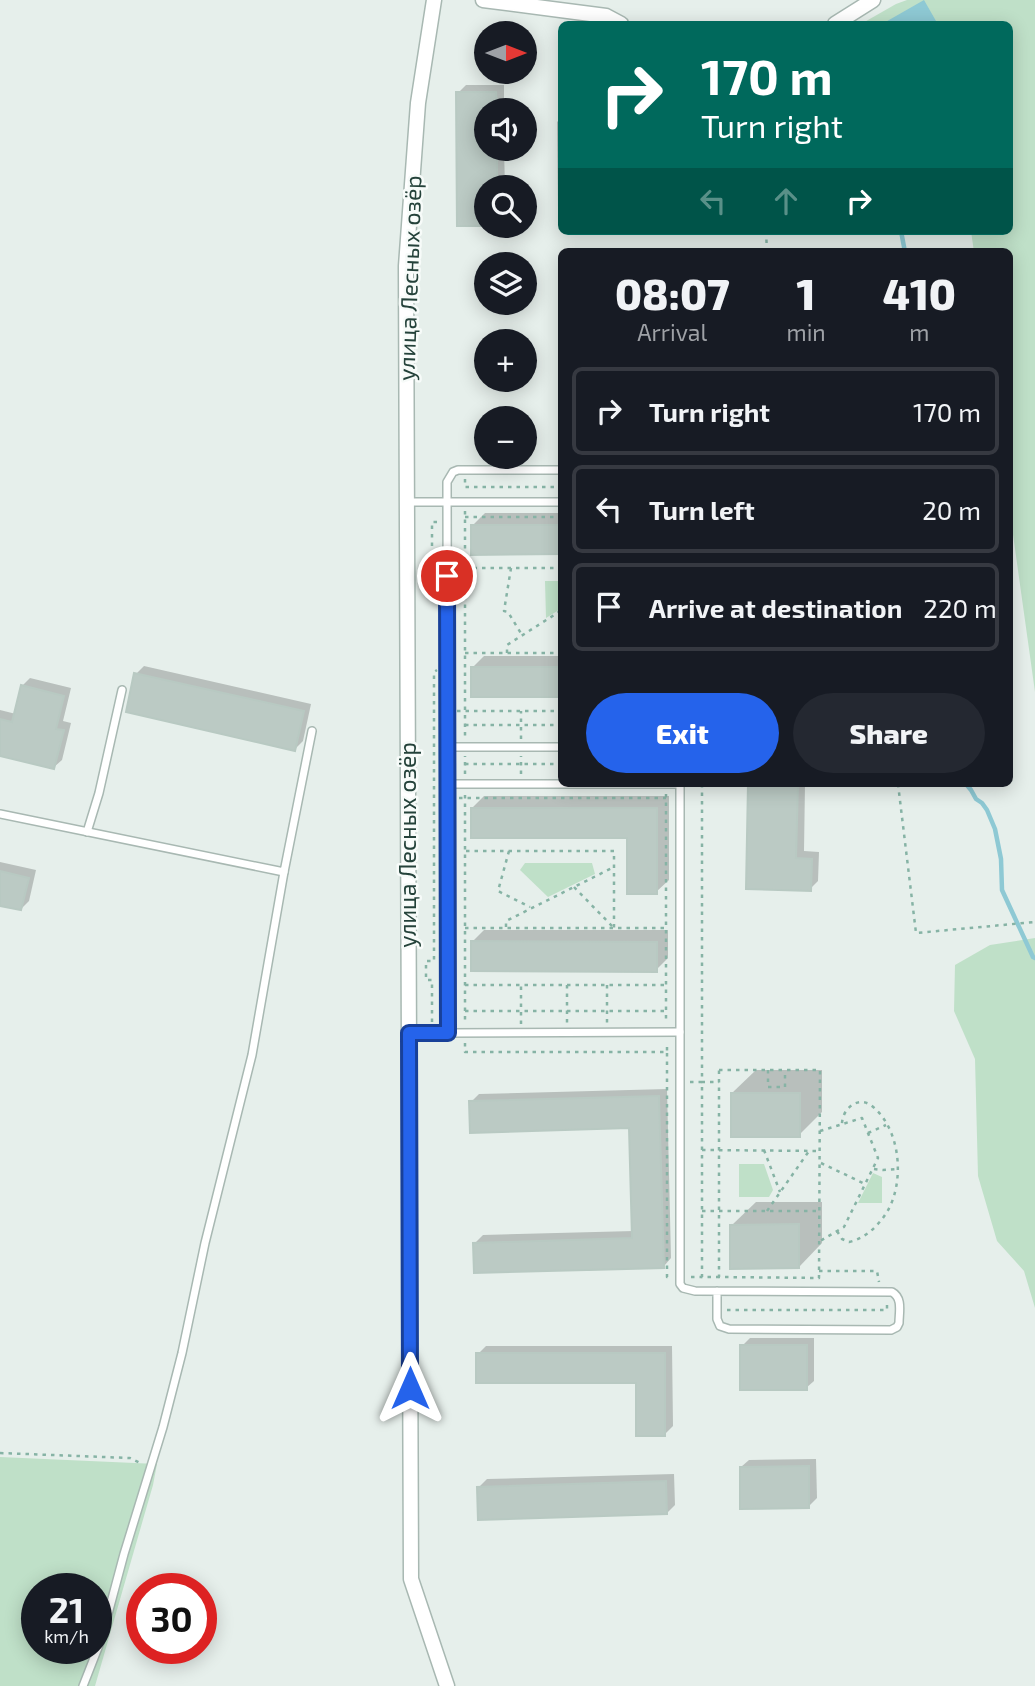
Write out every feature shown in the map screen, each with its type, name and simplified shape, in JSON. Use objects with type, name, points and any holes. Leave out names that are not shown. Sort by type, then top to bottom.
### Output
[{"type":"street","name":"улица Лесных озёр","points":[[434,0],[418,103],[406,265],[411,1579],[447,1686]]},
{"type":"street","points":[[488,0],[606,16],[615,21]]},
{"type":"street","points":[[840,21],[873,0]]},
{"type":"lane","points":[[448,1033],[447,482],[453,472],[465,469],[558,470]]},
{"type":"lane","points":[[407,502],[558,502]]},
{"type":"lane","points":[[87,832],[99,793],[122,690]]},
{"type":"lane","points":[[83,1686],[101,1640],[182,1353],[205,1243],[251,1055],[312,731]]},
{"type":"lane","points":[[447,747],[558,747]]},
{"type":"lane","points":[[447,784],[558,784]]},
{"type":"lane","points":[[680,787],[680,1279],[683,1288],[695,1291],[717,1291],[892,1292],[899,1299],[899,1323],[891,1329],[729,1329],[720,1326],[717,1319],[717,1291]]},
{"type":"lane","points":[[0,814],[284,872]]},
{"type":"lane","points":[[409,1033],[680,1032]]},
{"type":"path","points":[[465,469],[465,1052],[667,1052],[666,787]]},
{"type":"path","points":[[465,487],[558,487]]},
{"type":"path","points":[[465,517],[558,516]]},
{"type":"path","points":[[465,568],[558,568]]},
{"type":"path","points":[[512,568],[504,611],[508,612],[522,635]]},
{"type":"path","points":[[507,653],[507,645],[558,612]]},
{"type":"path","points":[[465,653],[558,653]]},
{"type":"path","points":[[447,711],[558,710]]},
{"type":"path","points":[[465,725],[558,725]]},
{"type":"path","points":[[465,764],[558,764]]},
{"type":"path","points":[[702,787],[702,1278],[719,1278],[819,1278],[820,1070],[719,1070],[719,1278]]},
{"type":"path","points":[[898,787],[916,933],[1035,922]]},
{"type":"path","points":[[447,798],[666,799]]},
{"type":"path","points":[[465,851],[614,852],[614,928]]},
{"type":"path","points":[[509,851],[498,891],[532,907]]},
{"type":"path","points":[[506,928],[506,921],[614,867]]},
{"type":"path","points":[[574,887],[614,928]]},
{"type":"path","points":[[465,928],[666,928]]},
{"type":"path","points":[[465,985],[666,985]]},
{"type":"path","points":[[521,985],[521,1052]]},
{"type":"path","points":[[567,985],[567,1052]]},
{"type":"path","points":[[607,985],[607,1052]]},
{"type":"path","points":[[465,1011],[666,1011]]},
{"type":"path","points":[[768,1070],[768,1087],[785,1087],[785,1070]]},
{"type":"path","points":[[702,1082],[719,1082]]},
{"type":"path","points":[[837,1231],[842,1239],[849,1242],[868,1234],[882,1219],[892,1201],[898,1169],[895,1146],[886,1125],[872,1106],[857,1103],[848,1108],[842,1116],[842,1124]]},
{"type":"path","points":[[819,1241],[844,1227],[878,1158],[862,1118],[820,1131]]},
{"type":"path","points":[[868,1132],[886,1125]]},
{"type":"path","points":[[702,1150],[820,1151]]},
{"type":"path","points":[[764,1150],[780,1192]]},
{"type":"path","points":[[766,1211],[809,1151]]},
{"type":"path","points":[[820,1162],[865,1184]]},
{"type":"path","points":[[873,1168],[898,1169]]},
{"type":"path","points":[[702,1211],[820,1211]]},
{"type":"path","points":[[0,1453],[130,1458],[150,1467]]},
{"type":"green space","points":[[907,0],[1035,0],[1035,692],[1013,534],[1013,248],[973,248],[972,235],[1013,235],[1013,21],[866,21]]},
{"type":"green space","points":[[545,581],[558,581],[558,610],[546,618]]},
{"type":"green space","points":[[525,863],[592,863],[595,874],[548,897],[520,870]]},
{"type":"green space","points":[[1035,938],[1035,1308],[1024,1271],[997,1241],[978,1176],[975,1059],[954,1011],[955,965],[990,945]]},
{"type":"green space","points":[[739,1164],[764,1164],[773,1190],[769,1197],[739,1197]]},
{"type":"green space","points":[[873,1173],[882,1177],[882,1203],[858,1203]]},
{"type":"green space","points":[[0,1457],[157,1464],[112,1627],[112,1573],[21,1573],[21,1664],[101,1664],[95,1686],[0,1686]]},
{"type":"water","points":[[924,0],[936,21],[887,21]]},
{"type":"building","points":[[456,92],[496,92],[496,98],[474,98],[474,161],[497,161],[497,175],[474,175],[474,226],[457,226]]},
{"type":"building","points":[[471,525],[558,525],[558,554],[471,555]]},
{"type":"building","points":[[471,667],[558,667],[558,697],[471,697]]},
{"type":"building","points":[[134,673],[304,711],[295,751],[126,712]]},
{"type":"building","points":[[21,685],[64,696],[56,729],[64,730],[54,769],[0,756],[0,719],[12,722]]},
{"type":"building","points":[[748,787],[798,787],[796,858],[812,859],[811,891],[746,889]]},
{"type":"building","points":[[471,808],[657,808],[657,894],[627,894],[627,838],[471,838]]},
{"type":"building","points":[[0,871],[29,878],[21,910],[0,906]]},
{"type":"building","points":[[471,941],[657,942],[657,972],[471,971]]},
{"type":"building","points":[[731,1093],[800,1093],[800,1137],[731,1137]]},
{"type":"building","points":[[659,1096],[664,1268],[474,1273],[473,1243],[632,1238],[629,1128],[470,1133],[469,1101]]},
{"type":"building","points":[[799,1224],[799,1268],[730,1269],[730,1225]]},
{"type":"building","points":[[740,1345],[807,1345],[807,1390],[740,1390]]},
{"type":"building","points":[[476,1353],[665,1353],[665,1436],[636,1436],[636,1383],[476,1383]]},
{"type":"building","points":[[809,1466],[809,1508],[740,1509],[740,1467]]},
{"type":"building","points":[[666,1481],[667,1514],[478,1520],[477,1487]]},
{"type":"waterway","points":[[902,235],[904,248]]},
{"type":"waterway","points":[[968,787],[987,810],[995,829],[1001,859],[1002,890],[1035,958]]},
{"type":"route","points":[[410,1388],[409,1033],[448,1033],[447,576]]}]
